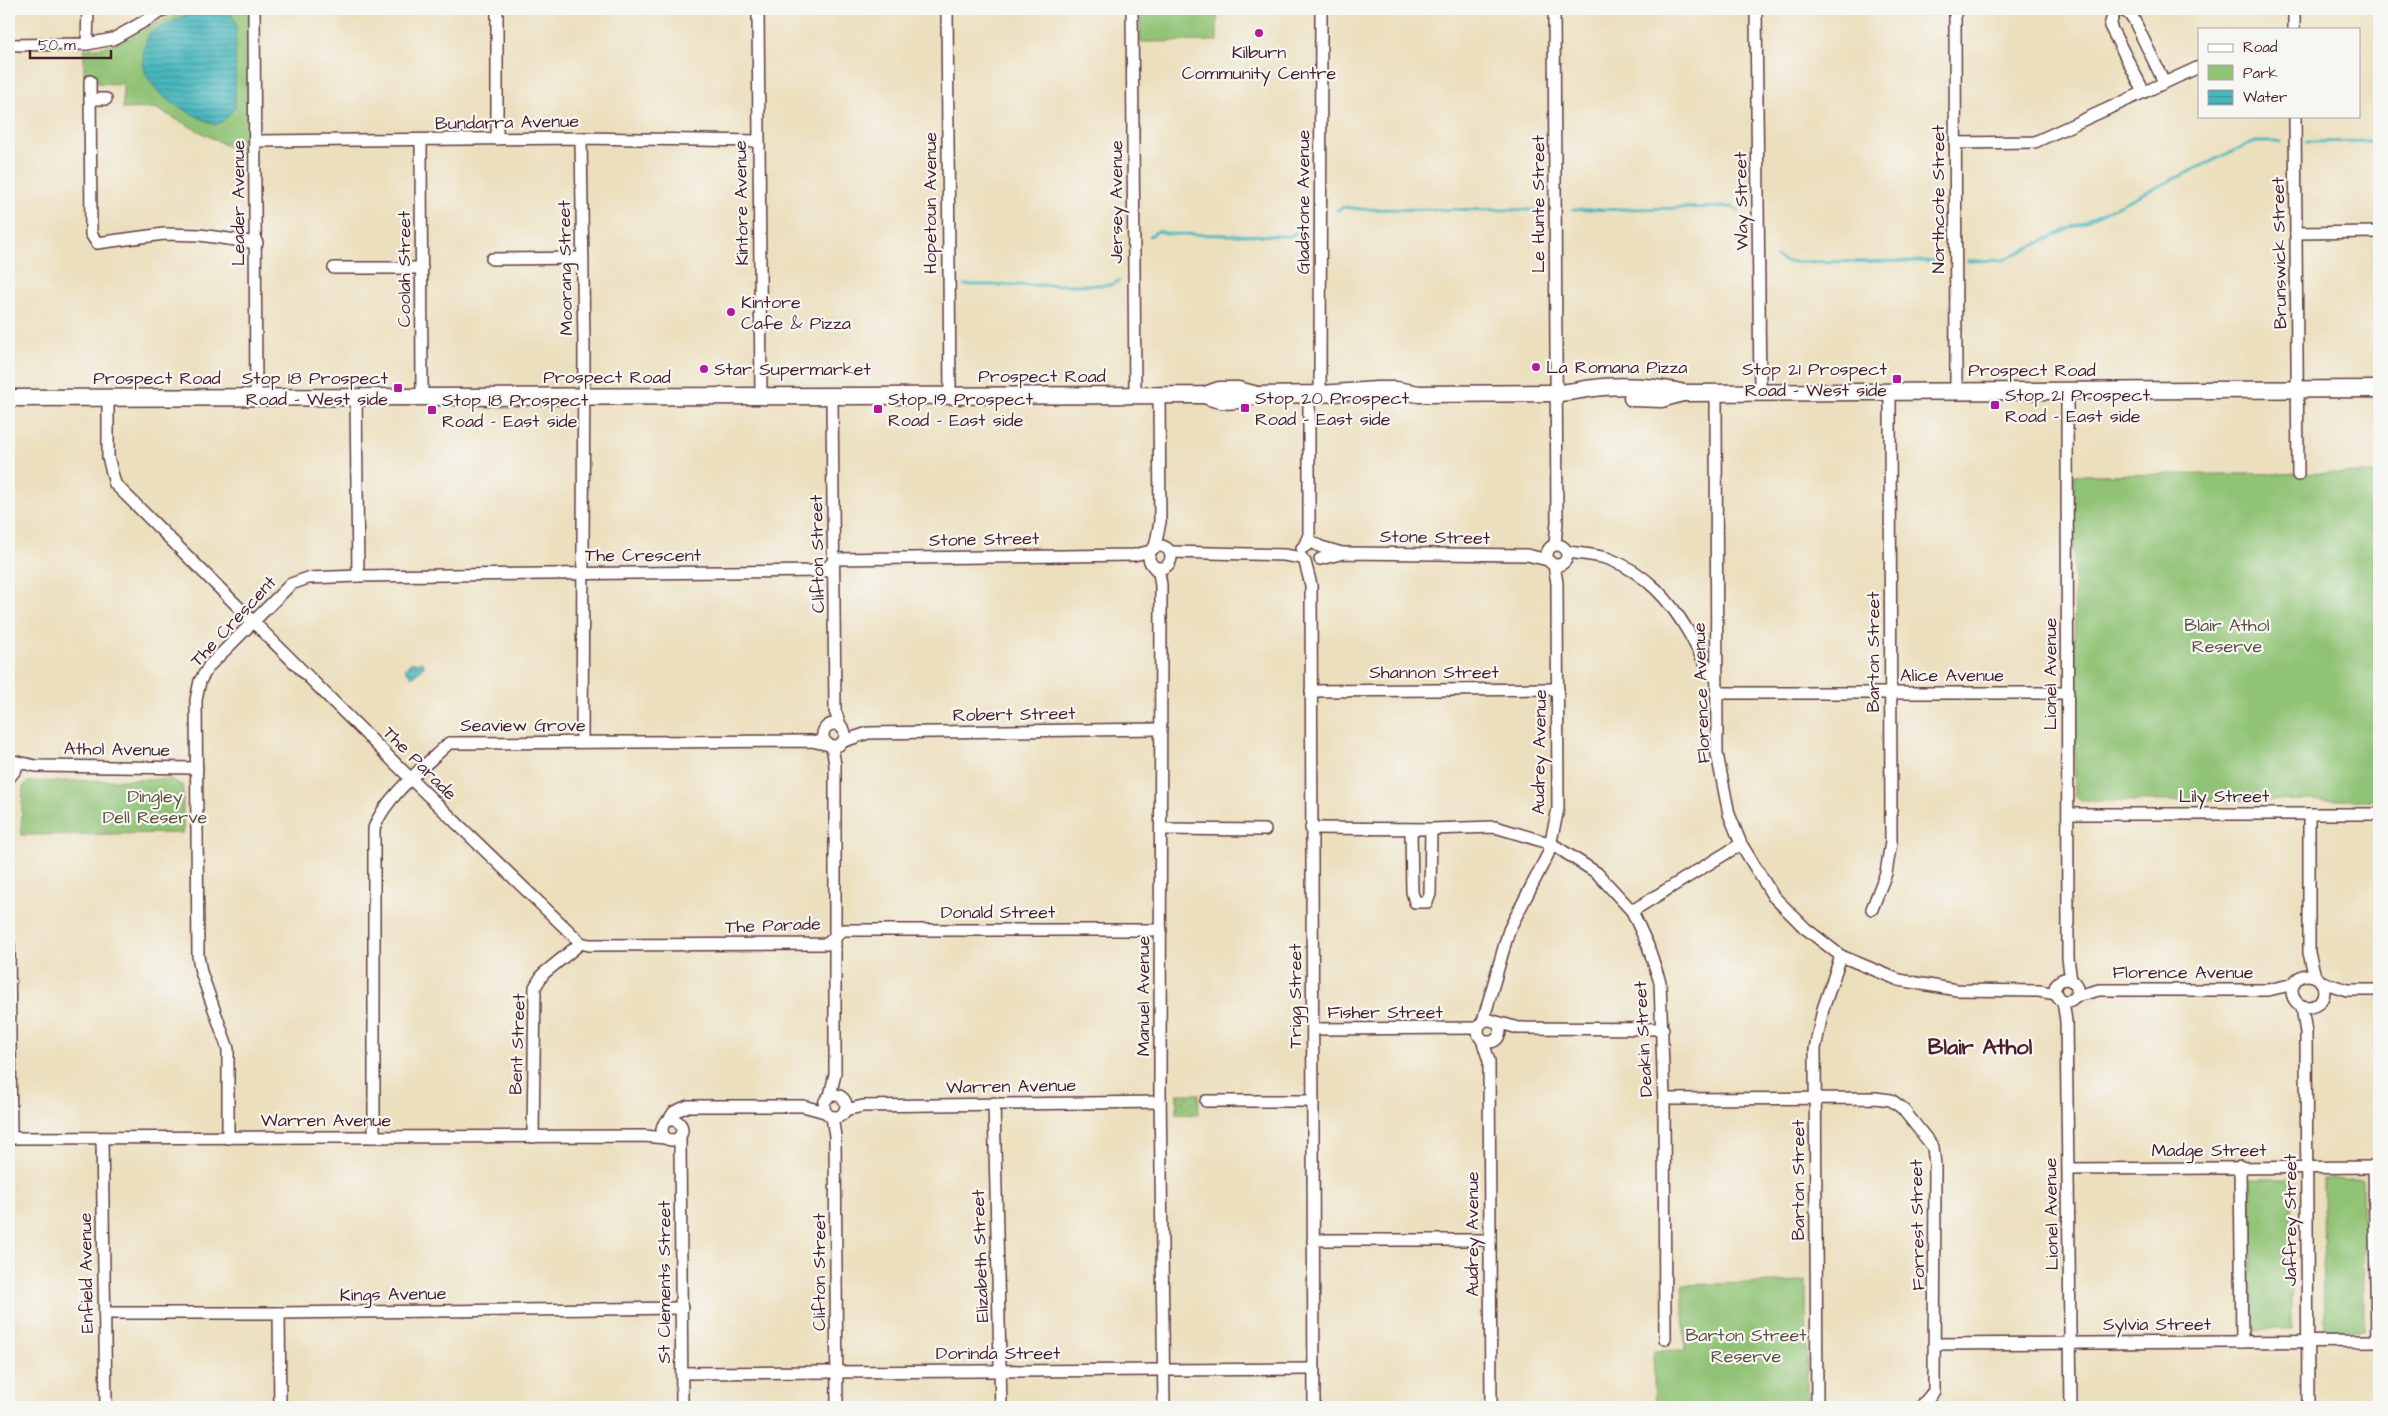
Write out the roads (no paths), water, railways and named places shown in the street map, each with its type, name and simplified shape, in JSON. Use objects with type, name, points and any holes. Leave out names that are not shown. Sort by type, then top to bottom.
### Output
[{"type":"main road","name":"Prospect Road","points":[[9,398],[1135,396],[1205,395],[1219,390],[1238,390],[1257,395],[1315,394],[1351,390],[1396,390],[1419,394],[1575,393],[1595,388],[1664,387],[1684,393],[2379,389]]},
{"type":"street","points":[[87,44],[88,9]]},
{"type":"street","points":[[9,45],[87,44],[113,39],[166,9]]},
{"type":"street","name":"Leader Avenue","points":[[254,9],[257,243],[256,397]]},
{"type":"street","points":[[497,9],[497,140]]},
{"type":"street","name":"Kintore Avenue","points":[[758,9],[761,396]]},
{"type":"street","name":"Hopetoun Avenue","points":[[947,9],[950,396]]},
{"type":"street","name":"Jersey Avenue","points":[[1132,9],[1135,396]]},
{"type":"street","name":"Gladstone Avenue","points":[[1315,394],[1321,9]]},
{"type":"street","name":"Way Street","points":[[1756,9],[1760,392]]},
{"type":"street","name":"Northcote Street","points":[[1955,9],[1956,390]]},
{"type":"street","points":[[2294,9],[2294,28]]},
{"type":"street","name":"Le Hunte Street","points":[[1553,10],[1557,393]]},
{"type":"street","points":[[2144,92],[2110,26],[2114,12],[2124,10],[2133,18],[2164,82]]},
{"type":"street","points":[[1955,143],[2035,142],[2198,66]]},
{"type":"street","points":[[90,81],[91,234],[97,243],[164,234],[200,235],[257,243]]},
{"type":"street","points":[[90,98],[106,99]]},
{"type":"street","name":"Brunswick Street","points":[[2295,118],[2298,474]]},
{"type":"street","name":"Bundarra Avenue","points":[[256,141],[581,138],[758,141]]},
{"type":"street","name":"Moorang Street","points":[[581,138],[584,397],[582,742]]},
{"type":"street","name":"Coolah Street","points":[[421,140],[422,397]]},
{"type":"street","points":[[2296,233],[2379,232]]},
{"type":"street","points":[[492,259],[583,258]]},
{"type":"street","points":[[334,268],[422,268]]},
{"type":"street","name":"Lionel Avenue","points":[[2067,391],[2068,958],[2066,1021],[2071,1407]]},
{"type":"street","name":"Florence Avenue","points":[[1716,392],[1717,754],[1729,814],[1741,844],[1773,896],[1805,928],[1841,956],[1899,980],[1957,990],[2268,990],[2293,997]]},
{"type":"street","name":"Barton Street","points":[[1872,910],[1886,873],[1891,842],[1890,392]]},
{"type":"street","name":"Audrey Avenue","points":[[1491,1407],[1489,1061],[1485,1028],[1489,999],[1509,930],[1543,866],[1552,844],[1558,809],[1557,393]]},
{"type":"street","name":"Trigg Street","points":[[1314,1407],[1311,553],[1309,522],[1315,394]]},
{"type":"street","points":[[1159,395],[1160,522],[1152,556],[1158,568],[1169,557]]},
{"type":"street","points":[[356,397],[358,576]]},
{"type":"street","name":"Clifton Street","points":[[832,397],[835,711],[838,739],[835,765],[837,1407]]},
{"type":"street","name":"The Parade","points":[[108,398],[108,457],[115,484],[411,779],[581,943],[589,945],[827,944],[836,934]]},
{"type":"street","points":[[1160,522],[1169,557]]},
{"type":"street","name":"Stone Street","points":[[1169,557],[1194,554],[1284,555],[1311,553],[1558,555],[1608,558],[1637,572],[1654,585],[1689,632],[1707,668],[1716,679]]},
{"type":"street","points":[[1152,556],[1169,557]]},
{"type":"street","name":"Stone Street","points":[[835,559],[1152,556]]},
{"type":"street","name":"Manuel Avenue","points":[[1152,556],[1160,573],[1161,585],[1160,1102],[1164,1407]]},
{"type":"street","name":"Manuel Avenue","points":[[1161,585],[1169,557]]},
{"type":"street","name":"The Crescent","points":[[228,1138],[228,1049],[201,972],[198,956],[196,700],[200,681],[209,666],[291,584],[308,578],[358,576],[825,572],[835,559]]},
{"type":"street","name":"Shannon Street","points":[[1311,691],[1558,689]]},
{"type":"street","name":"Alice Avenue","points":[[1716,693],[2068,693]]},
{"type":"street","name":"Clifton Street","points":[[826,729],[835,711]]},
{"type":"street","points":[[812,741],[826,729],[834,724],[838,739],[824,740],[826,729]]},
{"type":"street","name":"Robert Street","points":[[838,739],[868,733],[1161,729]]},
{"type":"street","name":"Seaview Grove","points":[[374,1137],[374,828],[378,816],[411,779],[449,743],[812,741],[838,739]]},
{"type":"street","points":[[10,757],[15,765],[11,776]]},
{"type":"street","name":"Athol Avenue","points":[[10,757],[36,766],[197,768]]},
{"type":"street","name":"Athol Avenue","points":[[11,776],[36,766]]},
{"type":"street","name":"Lily Street","points":[[2068,814],[2379,814]]},
{"type":"street","points":[[2309,814],[2309,953],[2325,990],[2320,1002]]},
{"type":"street","name":"Deakin Street","points":[[1311,828],[1495,828],[1552,844],[1598,873],[1632,911],[1648,946],[1660,982],[1664,1099],[1665,1339]]},
{"type":"street","points":[[1161,829],[1265,830]]},
{"type":"street","points":[[1411,829],[1412,892],[1416,902],[1427,902],[1430,894],[1431,829]]},
{"type":"street","points":[[1632,911],[1741,844]]},
{"type":"street","name":"Donald Street","points":[[836,934],[843,930],[1161,930]]},
{"type":"street","name":"Bent Street","points":[[533,1137],[535,987],[543,974],[581,943]]},
{"type":"street","points":[[9,944],[10,1138]]},
{"type":"street","points":[[2309,953],[2293,997],[2302,1007],[2310,1008],[2348,990]]},
{"type":"street","name":"Barton Street","points":[[1817,1407],[1815,1098],[1817,1041],[1823,1009],[1841,956]]},
{"type":"street","points":[[2298,980],[2319,979],[2348,990],[2379,990]]},
{"type":"street","name":"Florence Avenue","points":[[2268,990],[2298,980]]},
{"type":"street","name":"Jaffrey Street","points":[[2306,1033],[2320,1002]]},
{"type":"street","name":"Jaffrey Street","points":[[2302,1007],[2306,1033],[2308,1407]]},
{"type":"street","points":[[1485,1028],[1500,1032],[1490,1042],[1485,1028]]},
{"type":"street","name":"Fisher Street","points":[[1496,1038],[1518,1028]]},
{"type":"street","name":"Fisher Street","points":[[1313,1029],[1663,1028]]},
{"type":"street","name":"Audrey Avenue","points":[[1489,1061],[1496,1038]]},
{"type":"street","name":"Forrest Street","points":[[1664,1099],[1815,1098],[1891,1100],[1902,1108],[1933,1146],[1935,1165],[1936,1344],[1934,1390],[1921,1407]]},
{"type":"street","points":[[1206,1101],[1313,1101]]},
{"type":"street","name":"Warren Avenue","points":[[644,1136],[671,1123],[694,1106],[1160,1102]]},
{"type":"street","name":"Elizabeth Street","points":[[994,1103],[1001,1407]]},
{"type":"street","points":[[671,1123],[683,1130],[671,1138],[662,1130],[671,1123]]},
{"type":"street","name":"Warren Avenue","points":[[10,1138],[644,1136],[671,1138]]},
{"type":"street","name":"Enfield Avenue","points":[[102,1138],[106,1407]]},
{"type":"street","name":"St Clements Street","points":[[671,1138],[680,1157],[682,1407]]},
{"type":"street","points":[[2240,1166],[2242,1342]]},
{"type":"street","name":"Madge Street","points":[[2069,1169],[2240,1166],[2308,1168],[2377,1167]]},
{"type":"street","points":[[2377,1167],[2378,1341]]},
{"type":"street","points":[[1313,1240],[1490,1240]]},
{"type":"street","name":"Kings Avenue","points":[[104,1313],[279,1313],[682,1308]]},
{"type":"street","points":[[279,1313],[280,1407]]},
{"type":"street","name":"Sylvia Street","points":[[1936,1344],[2378,1341]]},
{"type":"street","name":"Dorinda Street","points":[[682,1373],[1314,1369]]},
{"type":"water","points":[[208,9],[227,9],[236,22],[235,108],[223,121],[215,125],[185,110],[158,91],[149,80],[144,66],[144,51],[150,33],[182,17]]},
{"type":"water","points":[[422,662],[425,666],[414,676],[411,676],[405,669],[410,663]]},
{"type":"waterway","points":[[2307,142],[2379,141]]},
{"type":"waterway","points":[[1968,261],[2003,260],[2252,142],[2280,142]]},
{"type":"waterway","points":[[1337,210],[1345,207],[1360,209],[1542,210]]},
{"type":"waterway","points":[[1573,210],[1732,207],[1739,211]]},
{"type":"waterway","points":[[1150,236],[1158,231],[1170,234],[1290,236],[1299,231]]},
{"type":"waterway","points":[[1776,257],[1786,262],[1940,261]]},
{"type":"waterway","points":[[965,285],[1110,285],[1119,281]]},
{"type":"place","name":"Kilburn Community Centre","points":[[1259,33]]},
{"type":"place","name":"Kintore Cafe & Pizza","points":[[731,312]]},
{"type":"place","name":"La Romana Pizza","points":[[1536,367]]},
{"type":"place","name":"Star Supermarket","points":[[704,369]]},
{"type":"place","name":"Stop 21 Prospect Road - West side","points":[[1897,379]]},
{"type":"place","name":"Stop 18 Prospect Road - West side","points":[[398,388]]},
{"type":"place","name":"Stop 21 Prospect Road - East side","points":[[1995,405]]},
{"type":"place","name":"Stop 20 Prospect Road - East side","points":[[1245,408]]},
{"type":"place","name":"Stop 19 Prospect Road - East side","points":[[878,409]]},
{"type":"place","name":"Stop 18 Prospect Road - East side","points":[[432,410]]},
{"type":"district","name":"Blair Athol","points":[[1980,1046]]},
{"type":"park label","name":"Blair Athol Reserve","points":[[2227,635]]},
{"type":"park label","name":"Dingley Dell Reserve","points":[[155,806]]},
{"type":"park label","name":"Barton Street Reserve","points":[[1746,1345]]}]
